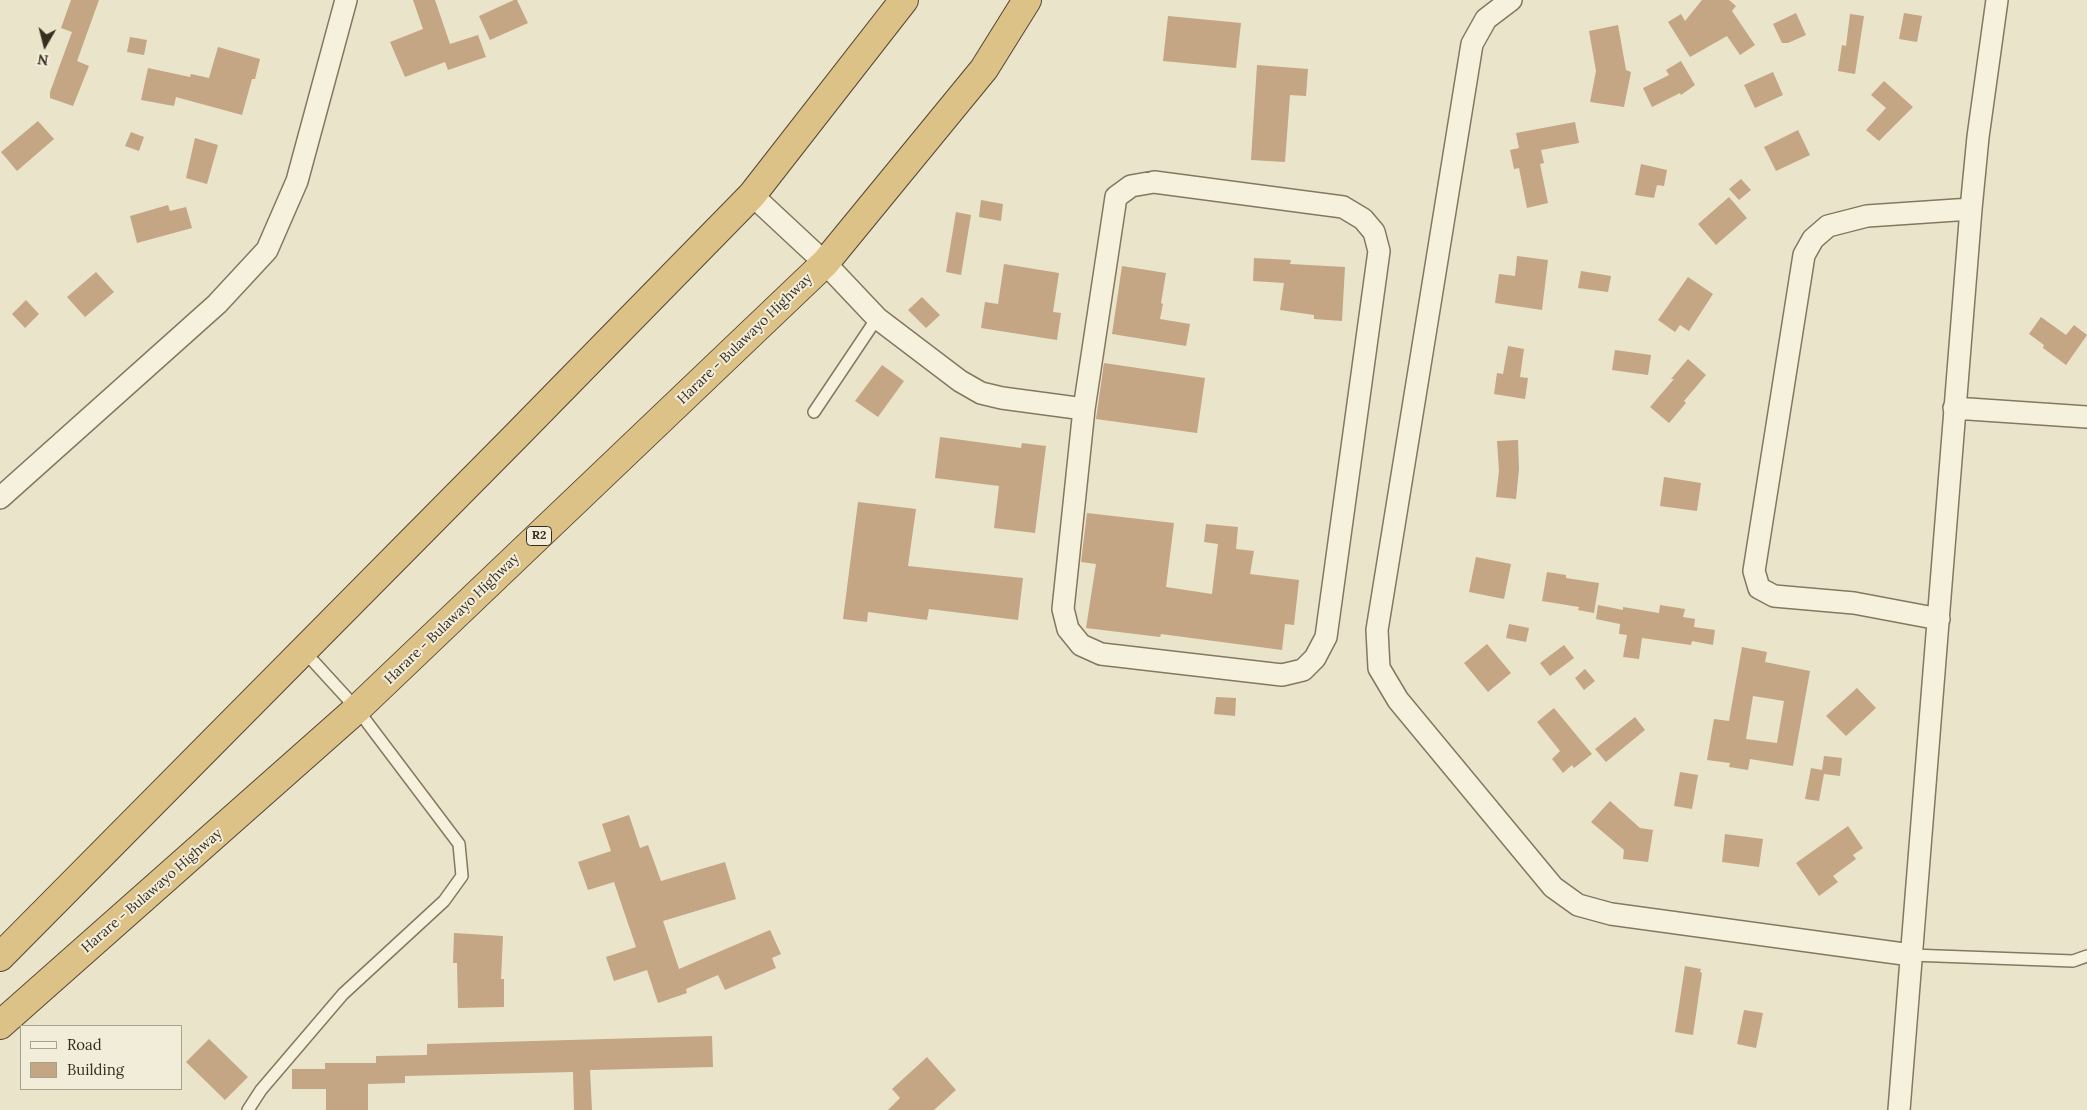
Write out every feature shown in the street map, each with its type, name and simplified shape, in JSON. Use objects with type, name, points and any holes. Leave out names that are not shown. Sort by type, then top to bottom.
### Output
[{"type":"highway","points":[[0,957],[752,195],[904,0]]},
{"type":"highway","name":"Harare - Bulawayo Highway","points":[[0,1025],[357,709],[825,263],[984,69],[1027,0]]},
{"type":"street","points":[[0,498],[217,304],[267,250],[297,181],[346,0]]},
{"type":"street","points":[[1511,0],[1486,19],[1472,44],[1377,630],[1379,668],[1398,700],[1553,887],[1578,905],[1611,914],[1911,955]]},
{"type":"street","points":[[1899,1110],[1939,619],[1954,408],[1978,137],[1997,0]]},
{"type":"street","points":[[1154,182],[1343,207],[1363,219],[1374,232],[1379,251],[1326,638],[1316,658],[1303,670],[1282,675],[1101,654],[1081,645],[1068,629],[1063,609],[1084,409],[1116,197],[1131,186],[1154,182]]},
{"type":"street","points":[[752,195],[825,263],[877,318],[960,381],[981,393],[1002,398],[1084,409]]},
{"type":"street","points":[[1939,619],[1854,603],[1774,596],[1759,588],[1754,571],[1804,255],[1812,239],[1828,226],[1860,217],[1972,209]]},
{"type":"street","points":[[1954,408],[2087,417]]},
{"type":"lane","points":[[814,412],[877,318]]},
{"type":"lane","points":[[248,1110],[261,1090],[343,994],[444,901],[462,876],[459,844],[357,709],[303,650]]},
{"type":"lane","points":[[1911,955],[2073,961],[2087,956]]},
{"type":"building","points":[[71,0],[99,0],[77,61],[89,66],[73,106],[50,98],[50,92],[72,32],[61,28]]},
{"type":"building","points":[[413,0],[435,0],[450,44],[478,35],[486,57],[448,70],[445,62],[405,77],[390,42],[423,29]]},
{"type":"building","points":[[517,0],[528,23],[490,40],[479,16]]},
{"type":"building","points":[[1702,0],[1729,0],[1736,6],[1732,11],[1755,45],[1740,55],[1727,36],[1690,57],[1668,22],[1681,14],[1685,21]]},
{"type":"building","points":[[1796,13],[1806,35],[1788,43],[1782,43],[1773,24]]},
{"type":"building","points":[[1904,13],[1922,16],[1917,42],[1899,39]]},
{"type":"building","points":[[1850,14],[1864,16],[1855,74],[1838,71],[1842,45],[1846,46]]},
{"type":"building","points":[[1168,16],[1241,23],[1236,68],[1163,61]]},
{"type":"building","points":[[1618,25],[1626,70],[1631,72],[1624,107],[1590,102],[1596,71],[1589,31]]},
{"type":"building","points":[[130,37],[147,40],[144,55],[127,52]]},
{"type":"building","points":[[218,47],[260,59],[242,115],[176,97],[174,106],[141,100],[148,68],[190,77],[191,74],[209,78]]},
{"type":"building","points":[[1681,61],[1695,85],[1681,95],[1680,93],[1652,107],[1643,88],[1669,75],[1666,70]]},
{"type":"building","points":[[1257,65],[1308,69],[1306,96],[1290,95],[1285,162],[1251,160]]},
{"type":"building","points":[[1773,72],[1783,95],[1755,108],[1744,85]]},
{"type":"building","points":[[1884,81],[1913,107],[1879,141],[1866,130],[1886,108],[1871,95]]},
{"type":"building","points":[[38,121],[54,139],[17,171],[1,152]]},
{"type":"building","points":[[1575,122],[1579,143],[1541,150],[1544,163],[1540,164],[1548,203],[1527,208],[1519,168],[1514,169],[1510,150],[1519,148],[1516,133]]},
{"type":"building","points":[[1798,130],[1810,155],[1776,171],[1764,147]]},
{"type":"building","points":[[131,132],[144,137],[139,151],[125,146]]},
{"type":"building","points":[[195,138],[218,145],[207,184],[186,178]]},
{"type":"building","points":[[1641,164],[1667,170],[1664,186],[1657,185],[1654,198],[1635,195]]},
{"type":"building","points":[[1741,179],[1751,190],[1739,200],[1729,189]]},
{"type":"building","points":[[1729,197],[1747,218],[1716,245],[1698,224]]},
{"type":"building","points":[[981,200],[1003,204],[1001,221],[979,217]]},
{"type":"building","points":[[168,205],[170,211],[186,207],[192,228],[137,243],[130,216]]},
{"type":"building","points":[[956,212],[971,215],[961,275],[946,272]]},
{"type":"building","points":[[1517,256],[1548,260],[1542,310],[1495,303],[1499,274],[1515,276]]},
{"type":"building","points":[[1254,258],[1291,260],[1290,264],[1345,267],[1342,321],[1314,319],[1314,315],[1280,310],[1284,283],[1253,281]]},
{"type":"building","points":[[1004,264],[1059,273],[1053,312],[1061,313],[1057,340],[981,328],[985,302],[998,304]]},
{"type":"building","points":[[1122,266],[1166,273],[1160,319],[1190,324],[1186,346],[1112,334]]},
{"type":"building","points":[[1581,271],[1611,276],[1608,292],[1578,288]]},
{"type":"building","points":[[96,272],[114,292],[85,317],[67,297]]},
{"type":"building","points":[[1688,277],[1713,294],[1689,331],[1680,325],[1675,332],[1658,320]]},
{"type":"building","points":[[922,297],[940,315],[926,328],[908,310]]},
{"type":"building","points":[[26,300],[39,314],[25,328],[12,314]]},
{"type":"building","points":[[2041,317],[2066,335],[2074,325],[2087,335],[2066,365],[2043,348],[2044,345],[2029,334]]},
{"type":"building","points":[[1508,346],[1524,349],[1520,377],[1528,378],[1525,399],[1494,394],[1497,373],[1503,374]]},
{"type":"building","points":[[1615,350],[1651,355],[1648,375],[1612,370]]},
{"type":"building","points":[[1688,359],[1706,375],[1684,401],[1686,403],[1669,423],[1650,407]]},
{"type":"building","points":[[1104,363],[1205,378],[1197,433],[1096,419]]},
{"type":"building","points":[[882,365],[904,381],[878,417],[855,401]]},
{"type":"building","points":[[940,437],[1021,448],[1022,443],[1046,446],[1035,533],[994,528],[999,486],[935,478]]},
{"type":"building","points":[[1518,440],[1519,469],[1516,499],[1496,497],[1499,471],[1497,441]]},
{"type":"building","points":[[1664,477],[1701,483],[1697,511],[1660,506]]},
{"type":"building","points":[[858,502],[916,509],[908,566],[1023,578],[1018,620],[929,609],[927,620],[868,612],[867,622],[843,619]]},
{"type":"building","points":[[1087,513],[1174,523],[1166,587],[1212,594],[1218,544],[1204,542],[1206,524],[1238,527],[1236,549],[1254,551],[1250,574],[1299,580],[1294,625],[1285,624],[1282,650],[1161,634],[1160,637],[1086,628],[1096,564],[1081,562]]},
{"type":"building","points":[[1476,557],[1511,564],[1504,599],[1469,592]]},
{"type":"building","points":[[1547,572],[1566,575],[1566,578],[1599,583],[1594,613],[1578,610],[1579,607],[1542,601]]},
{"type":"building","points":[[1598,605],[1623,610],[1623,607],[1659,613],[1660,605],[1685,609],[1683,617],[1695,619],[1694,627],[1715,630],[1713,645],[1692,641],[1691,645],[1642,638],[1639,659],[1623,657],[1627,635],[1619,634],[1620,624],[1596,619]]},
{"type":"building","points":[[1509,624],[1529,628],[1526,642],[1506,638]]},
{"type":"building","points":[[1487,644],[1511,673],[1488,692],[1464,663]]},
{"type":"building","points":[[1564,645],[1574,658],[1550,676],[1540,663]]},
{"type":"building","points":[[1742,647],[1767,652],[1765,662],[1810,671],[1793,766],[1750,759],[1748,770],[1729,767],[1730,763],[1707,760],[1714,719],[1729,721]],"holes":[[[1753,696],[1784,701],[1777,743],[1746,739]]]},
{"type":"building","points":[[1585,669],[1595,681],[1584,690],[1575,678]]},
{"type":"building","points":[[1857,688],[1876,708],[1846,736],[1826,716]]},
{"type":"building","points":[[1216,697],[1236,698],[1235,716],[1214,714]]},
{"type":"building","points":[[1554,708],[1592,754],[1574,768],[1572,765],[1563,773],[1552,759],[1560,751],[1537,722]]},
{"type":"building","points":[[1635,717],[1645,730],[1606,762],[1595,749]]},
{"type":"building","points":[[1824,756],[1842,758],[1840,776],[1824,774],[1819,801],[1805,799],[1811,768],[1822,770]]},
{"type":"building","points":[[1680,772],[1698,775],[1692,809],[1674,806]]},
{"type":"building","points":[[1610,801],[1640,828],[1653,830],[1648,862],[1623,859],[1624,850],[1591,822]]},
{"type":"building","points":[[629,815],[640,848],[648,845],[661,881],[725,862],[736,899],[663,921],[679,969],[770,930],[781,954],[772,958],[776,968],[725,990],[718,975],[686,989],[687,993],[658,1003],[647,970],[614,981],[606,957],[636,947],[614,882],[588,890],[578,862],[611,851],[602,824]]},
{"type":"building","points":[[1848,826],[1863,848],[1853,855],[1856,859],[1833,876],[1838,882],[1819,896],[1796,863]]},
{"type":"building","points":[[1725,834],[1763,839],[1759,867],[1722,862]]},
{"type":"building","points":[[454,933],[503,936],[501,979],[504,979],[504,1007],[458,1008],[457,963],[453,963]]},
{"type":"building","points":[[1685,966],[1701,969],[1700,972],[1702,973],[1693,1035],[1675,1032]]},
{"type":"building","points":[[1744,1010],[1763,1013],[1756,1048],[1737,1044]]},
{"type":"building","points":[[712,1036],[713,1067],[590,1070],[592,1110],[574,1110],[573,1072],[405,1076],[405,1083],[368,1084],[368,1110],[326,1110],[326,1089],[292,1089],[292,1069],[325,1069],[325,1063],[376,1063],[376,1056],[427,1055],[427,1044]]},
{"type":"building","points":[[209,1039],[248,1077],[225,1100],[186,1062]]},
{"type":"building","points":[[927,1057],[956,1090],[934,1110],[888,1110],[900,1098],[892,1089]]}]
